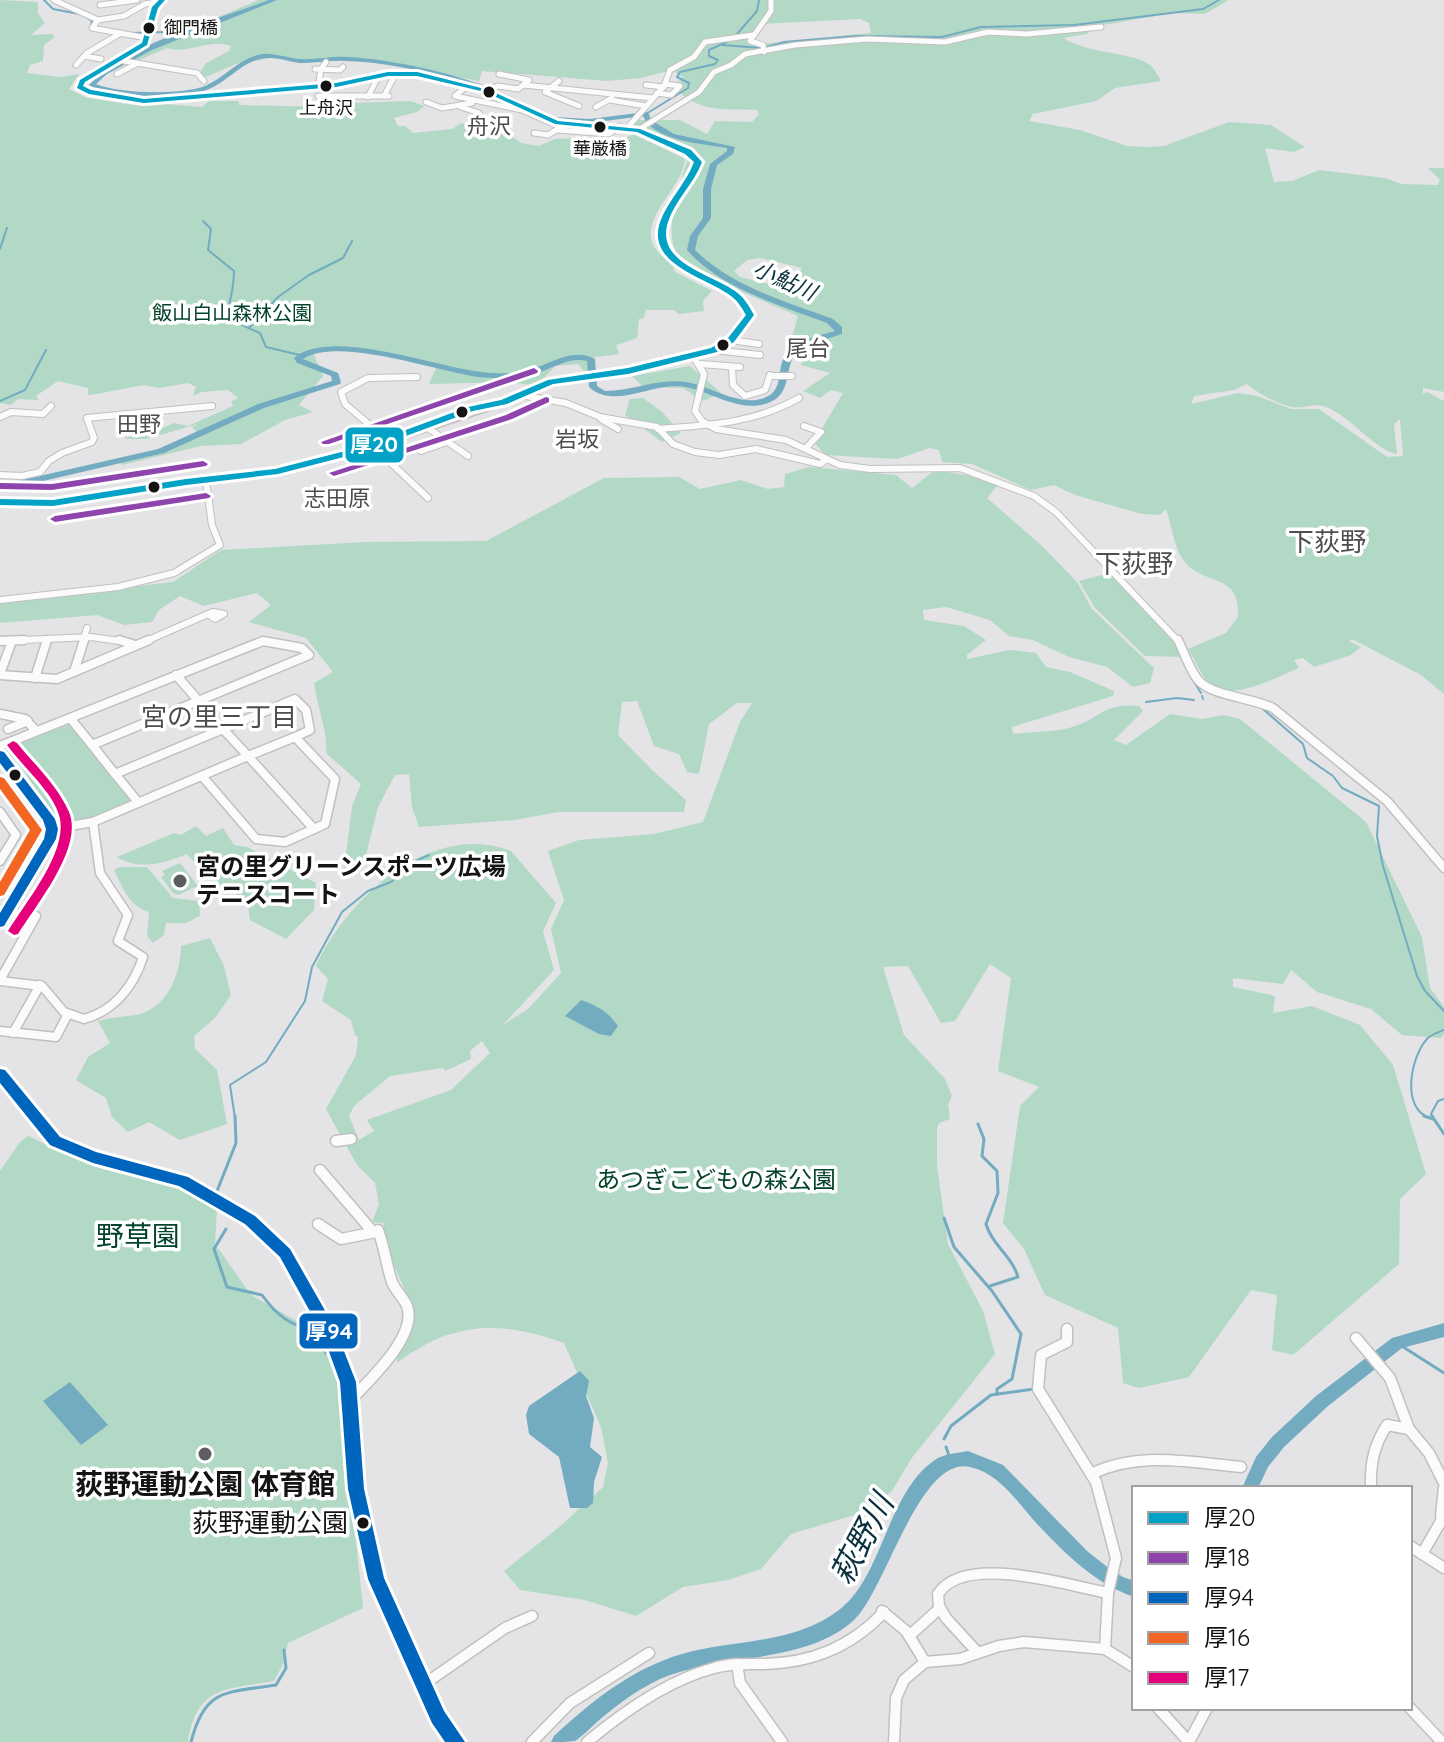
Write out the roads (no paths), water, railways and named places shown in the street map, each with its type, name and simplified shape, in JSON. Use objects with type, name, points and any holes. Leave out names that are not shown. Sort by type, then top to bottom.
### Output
[{"type":"main road","points":[[0,502],[53,503],[275,472],[377,444],[551,382],[716,349],[731,340],[748,320],[749,306],[742,298],[694,273],[671,253],[663,241],[664,226],[696,173],[698,162],[688,152],[641,128],[568,125],[544,120],[488,90],[417,74],[396,73],[336,85],[144,101],[89,92],[79,87],[82,81],[141,49],[155,7],[161,0]]},
{"type":"street","points":[[54,0],[98,20],[124,16],[145,4],[161,0]]},
{"type":"street","points":[[86,13],[100,10],[102,3],[137,0]]},
{"type":"street","points":[[764,52],[763,45],[750,41],[771,11],[771,0]]},
{"type":"street","points":[[98,20],[92,28],[148,34]]},
{"type":"street","points":[[641,128],[658,121],[677,103],[699,92],[714,72],[731,65],[745,54],[795,45],[867,39],[949,42],[988,32],[1027,34],[1101,27]]},
{"type":"street","points":[[76,65],[120,31]]},
{"type":"street","points":[[532,135],[547,125],[609,134],[632,120],[664,85],[670,70],[694,57],[705,42],[753,35]]},
{"type":"street","points":[[84,56],[101,59]]},
{"type":"street","points":[[121,61],[197,73],[204,81]]},
{"type":"street","points":[[160,65],[169,61]]},
{"type":"street","points":[[318,69],[326,62]]},
{"type":"street","points":[[117,74],[138,63]]},
{"type":"street","points":[[318,69],[340,70],[343,67]]},
{"type":"street","points":[[318,69],[319,82],[326,82],[318,97],[387,96],[396,73]]},
{"type":"street","points":[[499,74],[536,81],[536,85]]},
{"type":"street","points":[[368,97],[379,75]]},
{"type":"street","points":[[349,96],[356,80]]},
{"type":"street","points":[[522,86],[529,80]]},
{"type":"street","points":[[545,92],[559,81]]},
{"type":"street","points":[[572,89],[579,81]]},
{"type":"street","points":[[333,95],[336,85]]},
{"type":"street","points":[[488,90],[498,86],[536,85],[655,96],[671,95],[680,86],[646,85]]},
{"type":"street","points":[[467,86],[455,96],[522,110],[561,127],[558,129]]},
{"type":"street","points":[[522,86],[579,106]]},
{"type":"street","points":[[596,107],[616,94]]},
{"type":"street","points":[[610,100],[645,106]]},
{"type":"street","points":[[426,102],[433,107],[455,107],[479,113]]},
{"type":"street","points":[[443,111],[477,102]]},
{"type":"street","points":[[731,340],[759,344]]},
{"type":"street","points":[[716,349],[760,355]]},
{"type":"street","points":[[693,356],[705,362],[736,367],[733,385],[745,396],[765,390],[770,376],[792,377]]},
{"type":"street","points":[[705,362],[696,398],[696,414],[707,425],[730,433],[779,438],[826,460],[860,468],[960,468],[1010,485],[1041,500],[1178,639],[1199,681],[1214,690],[1257,700],[1273,708],[1387,801],[1444,868]]},
{"type":"street","points":[[417,377],[368,378],[341,392],[345,404],[371,426],[377,444],[428,498]]},
{"type":"street","points":[[520,395],[572,405],[618,429]]},
{"type":"street","points":[[600,417],[658,429],[733,423],[772,413],[799,398]]},
{"type":"street","points":[[0,417],[11,412],[43,414],[51,406]]},
{"type":"street","points":[[0,475],[22,476],[40,472],[62,453],[92,442],[94,438],[87,418],[212,406]]},
{"type":"street","points":[[425,426],[468,456]]},
{"type":"street","points":[[804,426],[821,431],[806,448]]},
{"type":"street","points":[[658,429],[673,444],[713,455],[749,449],[820,464],[826,460]]},
{"type":"street","points":[[421,451],[447,442]]},
{"type":"street","points":[[0,600],[118,587],[174,573],[220,545],[212,525],[206,480]]},
{"type":"street","points":[[1,674],[57,679],[95,667],[125,654],[135,645],[156,639],[208,614]]},
{"type":"street","points":[[178,616],[186,622]]},
{"type":"street","points":[[74,672],[87,628]]},
{"type":"street","points":[[27,640],[31,631]]},
{"type":"street","points":[[0,641],[84,638],[128,641],[135,645]]},
{"type":"street","points":[[35,678],[47,639]]},
{"type":"street","points":[[4,686],[1,674],[12,641]]},
{"type":"street","points":[[0,746],[263,641],[302,648],[309,655],[92,745]]},
{"type":"street","points":[[176,675],[314,829]]},
{"type":"street","points":[[52,829],[93,822],[310,730],[306,710],[295,699],[115,774]]},
{"type":"street","points":[[0,714],[28,721],[36,731]]},
{"type":"street","points":[[69,717],[138,802]]},
{"type":"street","points":[[8,729],[28,721]]},
{"type":"street","points":[[202,776],[256,839],[285,842],[325,824],[335,779],[295,737]]},
{"type":"street","points":[[0,755],[49,819],[52,829],[50,839],[3,912],[0,923]]},
{"type":"street","points":[[0,812],[16,835],[0,861]]},
{"type":"street","points":[[3,912],[36,916],[0,980],[40,985],[68,1014],[87,1018],[126,994],[143,960],[142,954],[118,941],[128,917],[97,864],[93,822]]},
{"type":"street","points":[[13,1033],[40,985]]},
{"type":"street","points":[[0,1031],[56,1037],[68,1014]]},
{"type":"street","points":[[0,1074],[48,1134],[65,1147],[183,1181],[250,1220],[285,1253],[330,1333],[348,1382],[356,1489],[366,1545],[384,1601],[438,1717],[456,1742]]},
{"type":"street","points":[[336,1141],[351,1139]]},
{"type":"street","points":[[320,1170],[376,1231],[388,1258],[391,1281],[407,1306],[408,1317],[395,1353],[351,1400]]},
{"type":"street","points":[[318,1224],[341,1239],[376,1231]]},
{"type":"street","points":[[1067,1329],[1067,1342],[1041,1355],[1038,1389],[1091,1474],[1116,1558],[1109,1592],[1105,1649]]},
{"type":"street","points":[[1356,1338],[1387,1375],[1402,1405],[1409,1429],[1429,1453],[1444,1485],[1440,1531],[1422,1554]]},
{"type":"street","points":[[1371,1486],[1370,1461],[1376,1439],[1387,1425],[1409,1429]]},
{"type":"street","points":[[1091,1474],[1108,1464],[1163,1460],[1188,1459],[1241,1467]]},
{"type":"street","points":[[1412,1547],[1444,1568]]},
{"type":"street","points":[[978,1653],[939,1609],[937,1593],[940,1588],[990,1572],[1032,1574],[1061,1584],[1109,1592]]},
{"type":"street","points":[[909,1636],[939,1609]]},
{"type":"street","points":[[587,1742],[622,1716],[706,1669],[737,1664],[796,1662],[818,1657],[844,1648],[865,1633],[882,1611],[909,1636],[925,1662]]},
{"type":"street","points":[[423,1685],[505,1628],[532,1616]]},
{"type":"street","points":[[894,1742],[896,1698],[904,1680],[925,1662],[960,1659],[1024,1642],[1105,1649],[1132,1666]]},
{"type":"street","points":[[532,1742],[551,1719],[575,1700],[649,1653]]},
{"type":"street","points":[[737,1664],[740,1683],[782,1742]]},
{"type":"street","points":[[1160,1710],[1189,1742],[1206,1710]]},
{"type":"street","points":[[1412,1710],[1442,1742]]},
{"type":"water","points":[[581,1000],[602,1010],[614,1021],[618,1026],[611,1036],[599,1034],[565,1016]]},
{"type":"water","points":[[580,1371],[589,1381],[586,1396],[594,1418],[590,1447],[602,1457],[594,1482],[593,1503],[587,1508],[570,1508],[559,1457],[529,1434],[526,1415],[529,1406]]},
{"type":"water","points":[[70,1382],[108,1425],[81,1445],[43,1401]]},
{"type":"waterway","points":[[44,0],[53,9],[79,14]]},
{"type":"waterway","name":"小鮎川","points":[[274,0],[150,49],[105,73],[92,85],[130,93],[196,91],[213,84],[248,61],[264,56],[301,61],[349,59],[398,65],[446,76],[536,112]]},
{"type":"waterway","points":[[737,34],[757,11],[759,0]]},
{"type":"waterway","points":[[767,47],[784,42],[855,36],[942,37],[981,27],[1074,25],[1203,9],[1219,0]]},
{"type":"waterway","points":[[84,16],[92,21],[90,29]]},
{"type":"waterway","points":[[132,33],[164,32],[181,36]]},
{"type":"waterway","points":[[646,114],[688,88],[689,83],[677,77],[680,72],[715,64],[718,60],[709,56],[709,50],[733,39]]},
{"type":"waterway","points":[[723,45],[761,48]]},
{"type":"waterway","name":"小鮎川","points":[[0,488],[161,451],[261,406],[337,382],[335,375],[300,361],[298,358],[309,351],[350,349],[502,376],[519,375],[566,358],[582,357],[591,359],[593,387],[603,394],[677,384],[732,400],[755,403],[776,395],[783,382],[789,356],[794,351],[805,343],[839,332],[830,321],[735,282],[717,272],[691,250],[694,236],[707,218],[707,189],[714,164],[730,152],[731,147],[672,136],[648,121],[646,114],[590,121],[553,119]]},
{"type":"waterway","points":[[203,221],[211,229],[208,250],[234,271],[231,316],[245,327],[260,333],[266,347],[300,355]]},
{"type":"waterway","points":[[0,249],[7,228]]},
{"type":"waterway","points":[[249,328],[278,297],[309,275],[343,258],[352,241]]},
{"type":"waterway","points":[[0,401],[25,390],[46,350]]},
{"type":"waterway","points":[[1191,677],[1201,693]]},
{"type":"waterway","points":[[1146,702],[1177,698],[1194,700]]},
{"type":"waterway","points":[[1263,709],[1303,744],[1307,758],[1333,776],[1342,788],[1379,806],[1377,836],[1383,866],[1417,976],[1425,991],[1444,1011]]},
{"type":"waterway","points":[[235,1118],[230,1085],[266,1062],[305,1001],[312,967],[342,912],[368,891],[391,882],[416,861],[429,855]]},
{"type":"waterway","points":[[1430,1118],[1415,1105],[1411,1082],[1421,1047],[1432,1035],[1444,1030]]},
{"type":"waterway","points":[[1432,1116],[1438,1101],[1444,1099]]},
{"type":"waterway","points":[[217,1191],[236,1143],[235,1116]]},
{"type":"waterway","points":[[1424,1116],[1430,1118]]},
{"type":"waterway","points":[[1432,1116],[1444,1134]]},
{"type":"waterway","points":[[978,1124],[984,1139],[982,1156],[997,1171],[998,1193],[986,1224],[1018,1277],[990,1286]]},
{"type":"waterway","points":[[944,1218],[954,1247],[992,1291],[1021,1334],[1012,1379],[997,1389],[997,1394]]},
{"type":"waterway","points":[[226,1229],[214,1249],[227,1287],[262,1295],[285,1319],[315,1331],[326,1353]]},
{"type":"waterway","name":"萩野川","points":[[1251,1486],[1262,1462],[1278,1442],[1322,1401],[1397,1343],[1444,1330]]},
{"type":"waterway","points":[[1397,1343],[1444,1373]]},
{"type":"waterway","points":[[944,1439],[951,1426],[991,1395],[1034,1389]]},
{"type":"waterway","points":[[946,1447],[951,1461]]},
{"type":"waterway","name":"萩野川","points":[[560,1742],[611,1699],[653,1674],[691,1660],[786,1643],[829,1627],[848,1614],[864,1595],[907,1507],[924,1481],[943,1464],[968,1459],[997,1470],[1081,1556],[1100,1572],[1132,1588]]},
{"type":"waterway","points":[[191,1742],[203,1711],[211,1702],[231,1692],[276,1685],[286,1668],[284,1650]]},
{"type":"place","name":"御門橋","points":[[149,28]]},
{"type":"place","name":"上舟沢","points":[[326,86]]},
{"type":"place","name":"華厳橋","points":[[600,127]]},
{"type":"place","name":"宮の里グリーンスポーツ広場 テニスコート","points":[[180,881]]},
{"type":"place","name":"荻野運動公園 体育館","points":[[205,1454]]},
{"type":"place","name":"荻野運動公園","points":[[363,1523]]},
{"type":"district","name":"舟沢","points":[[489,126]]},
{"type":"district","name":"尾台","points":[[808,348]]},
{"type":"district","name":"田野","points":[[139,424]]},
{"type":"district","name":"岩坂","points":[[577,439]]},
{"type":"district","name":"志田原","points":[[337,498]]},
{"type":"district","name":"下荻野","points":[[1327,542]]},
{"type":"district","name":"下荻野","points":[[1134,564]]},
{"type":"district","name":"宮の里三丁目","points":[[219,717]]},
{"type":"park label","name":"飯山白山森林公園","points":[[232,313]]},
{"type":"park label","name":"あつぎこどもの森公園","points":[[716,1180]]},
{"type":"park label","name":"野草園","points":[[138,1236]]}]
